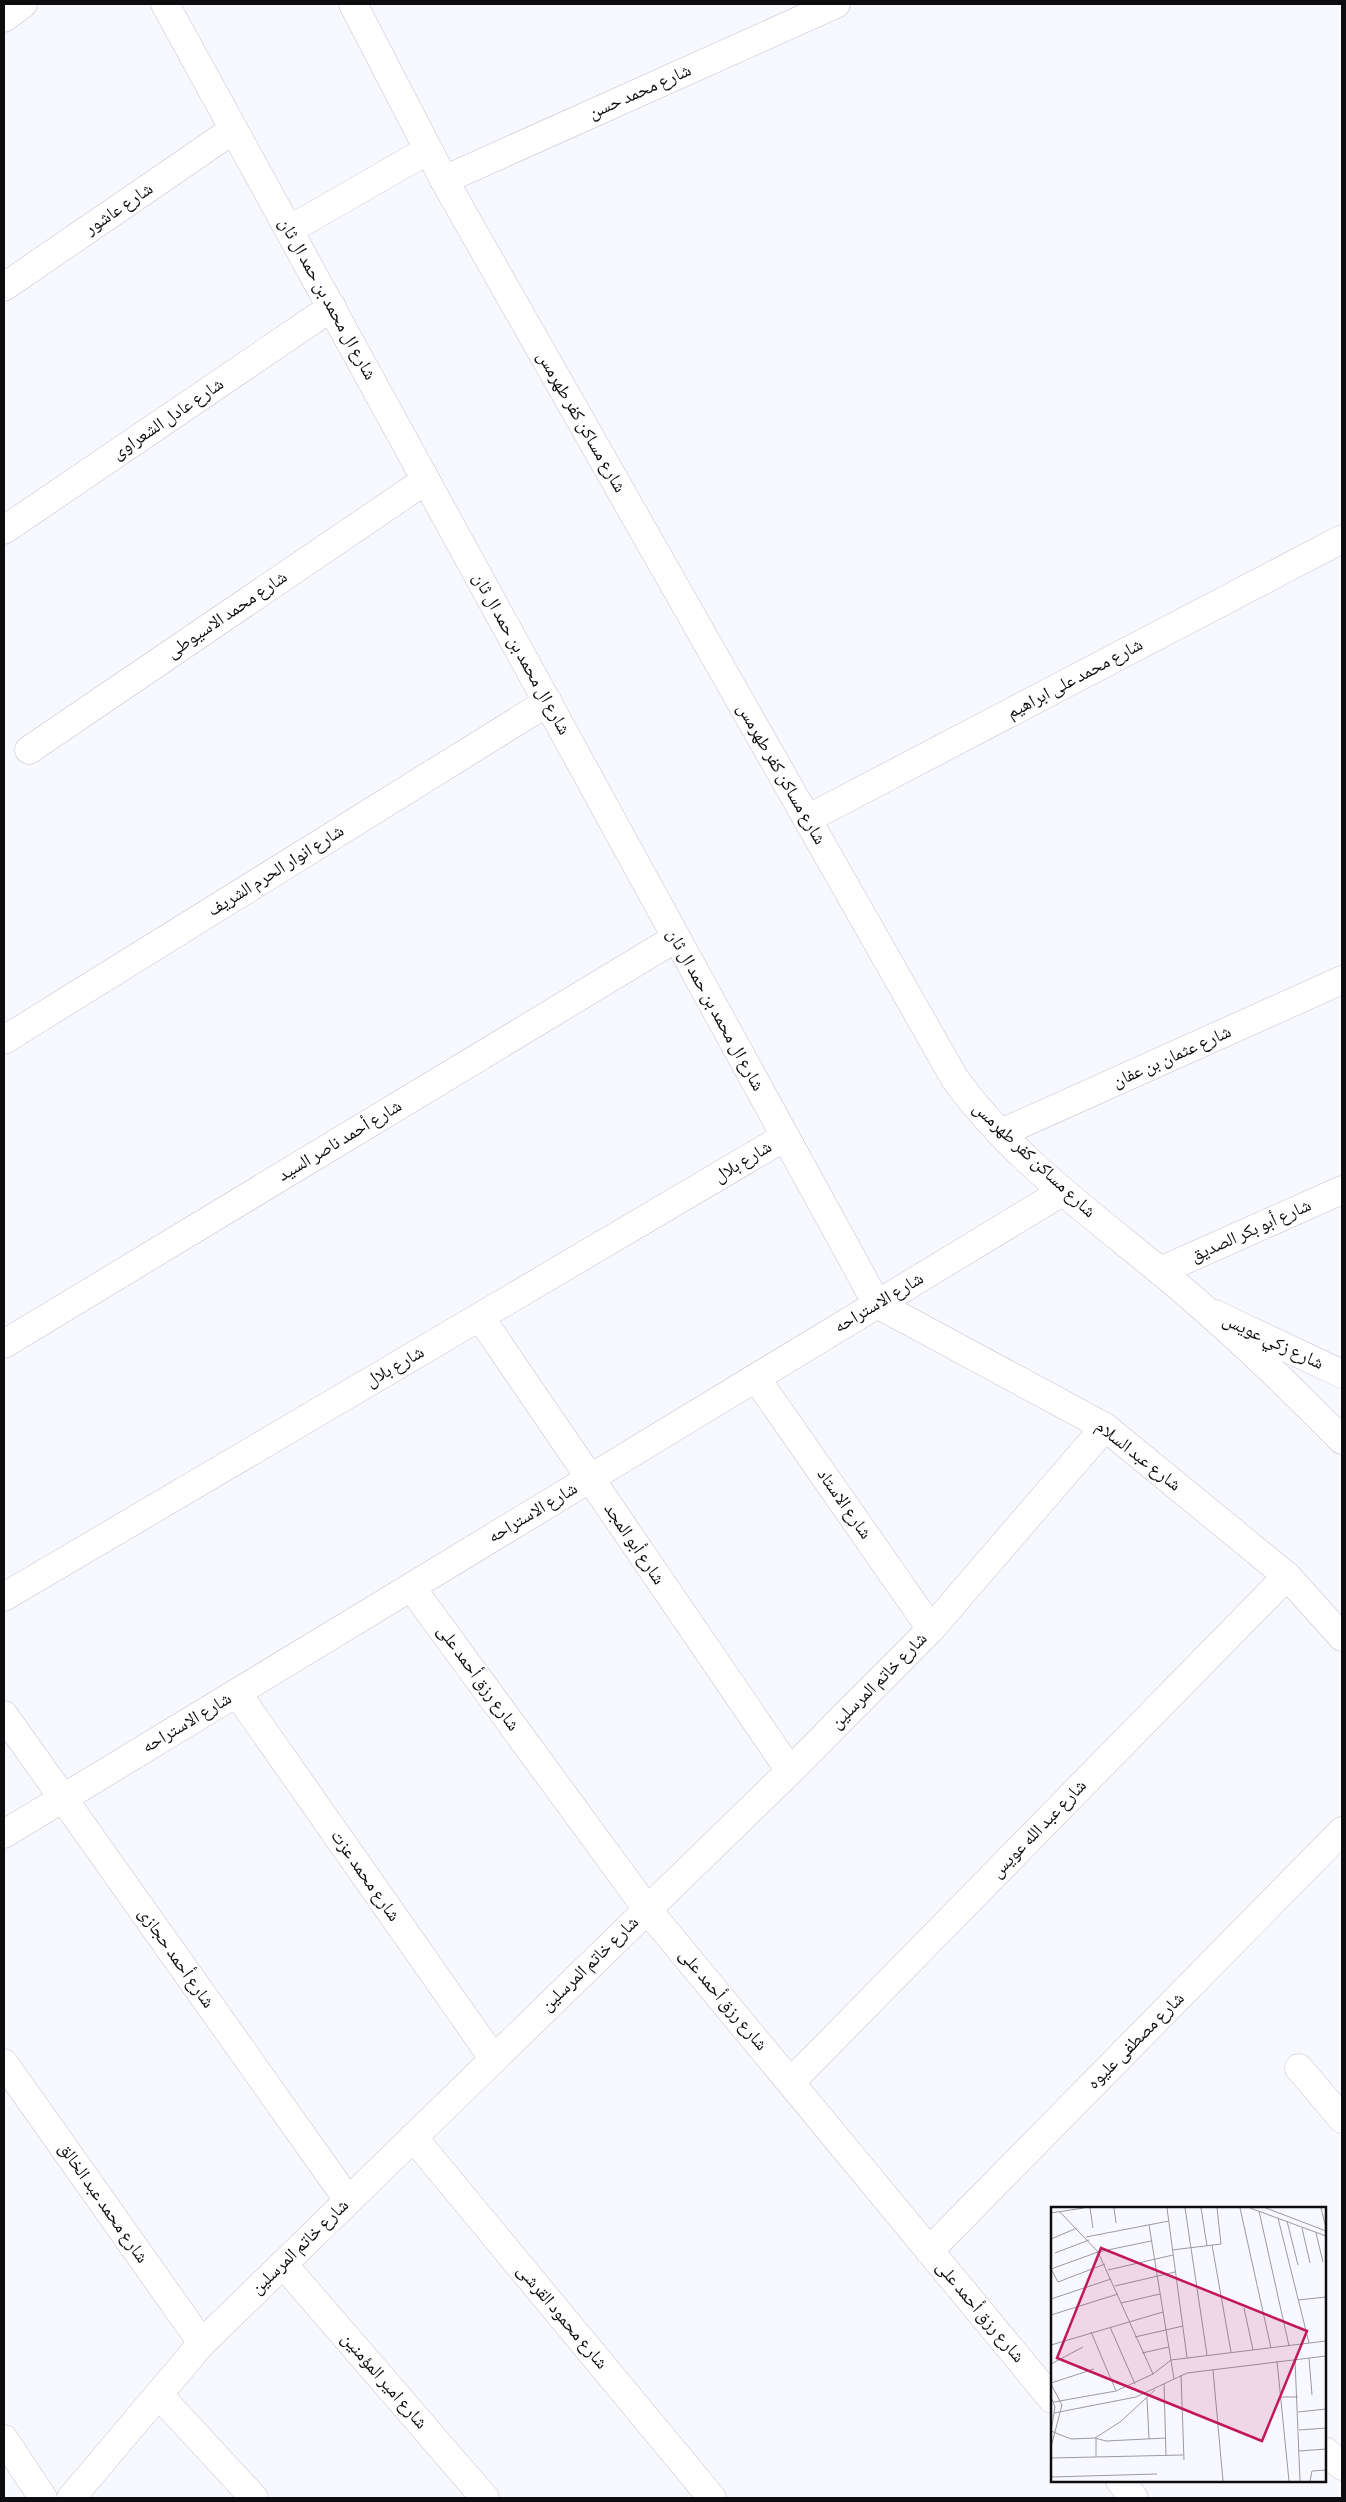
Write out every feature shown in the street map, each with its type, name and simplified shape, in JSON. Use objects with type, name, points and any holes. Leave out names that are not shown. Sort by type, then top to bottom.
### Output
[{"type":"street","points":[[4,18],[23,4]]},
{"type":"street","name":"شارع ال محمد بن حمد ال ثان","points":[[165,4],[878,1304]]},
{"type":"street","name":"شارع مساكن كفر طهرمس","points":[[354,4],[444,180],[955,1079],[975,1106],[1062,1192],[1160,1271],[1234,1335],[1342,1440]]},
{"type":"street","name":"شارع محمد حسن","points":[[444,180],[819,7]]},
{"type":"street","name":"شارع عاشور","points":[[4,287],[234,130]]},
{"type":"street","points":[[289,230],[428,150]]},
{"type":"street","name":"شارع عادل الشعراوى","points":[[4,530],[332,307]]},
{"type":"street","name":"شارع محمد الاسيوطى","points":[[29,750],[426,480]]},
{"type":"street","name":"شارع محمد على ابراهيم","points":[[807,819],[1342,539]]},
{"type":"street","name":"شارع انوار الحرم الشريف","points":[[4,1040],[548,702]]},
{"type":"street","name":"شارع أحمد ناصر السيد","points":[[4,1344],[676,938]]},
{"type":"street","name":"شارع عثمان بن عفان","points":[[1001,1132],[1342,980]]},
{"type":"street","name":"شارع بلال","points":[[4,1597],[785,1137]]},
{"type":"street","name":"شارع أبو بكر الصديق","points":[[1160,1271],[1342,1190]]},
{"type":"street","name":"شارع الاستراحه","points":[[4,1834],[1062,1192]]},
{"type":"street","name":"شارع عبد السلام","points":[[878,1304],[1105,1427],[1287,1576],[1342,1637]]},
{"type":"street","name":"شارع زكي عويس","points":[[1204,1309],[1342,1374]]},
{"type":"street","name":"شارع أبو المجد","points":[[480,1317],[790,1771]]},
{"type":"street","name":"شارع الاستاد","points":[[756,1378],[931,1629]]},
{"type":"street","name":"شارع خاتم المرسلين","points":[[71,2498],[202,2343],[647,1908],[790,1771],[931,1629],[1105,1427]]},
{"type":"street","name":"شارع عبد الله عويس","points":[[791,2082],[1287,1576]]},
{"type":"street","name":"شارع رزق أحمد على","points":[[411,1587],[647,1908],[1051,2398]]},
{"type":"street","name":"شارع محمد عزت","points":[[237,1693],[494,2058]]},
{"type":"street","name":"شارع أحمد حجازى","points":[[4,1715],[348,2200]]},
{"type":"street","name":"شارع مصطفى عليوه","points":[[929,2251],[1342,1831]]},
{"type":"street","name":"شارع محمد عبد الخالق","points":[[4,2063],[202,2343]]},
{"type":"street","points":[[1299,2068],[1342,2119]]},
{"type":"street","name":"شارع محمود القرشى","points":[[413,2137],[712,2498]]},
{"type":"street","name":"شارع امير المؤمنين","points":[[283,2264],[486,2498]]},
{"type":"street","points":[[160,2395],[254,2498]]},
{"type":"street","points":[[4,2439],[43,2498]]},
{"type":"street","points":[[1326,2452],[1342,2466]]},
{"type":"street","points":[[1121,2482],[1134,2498]]}]
